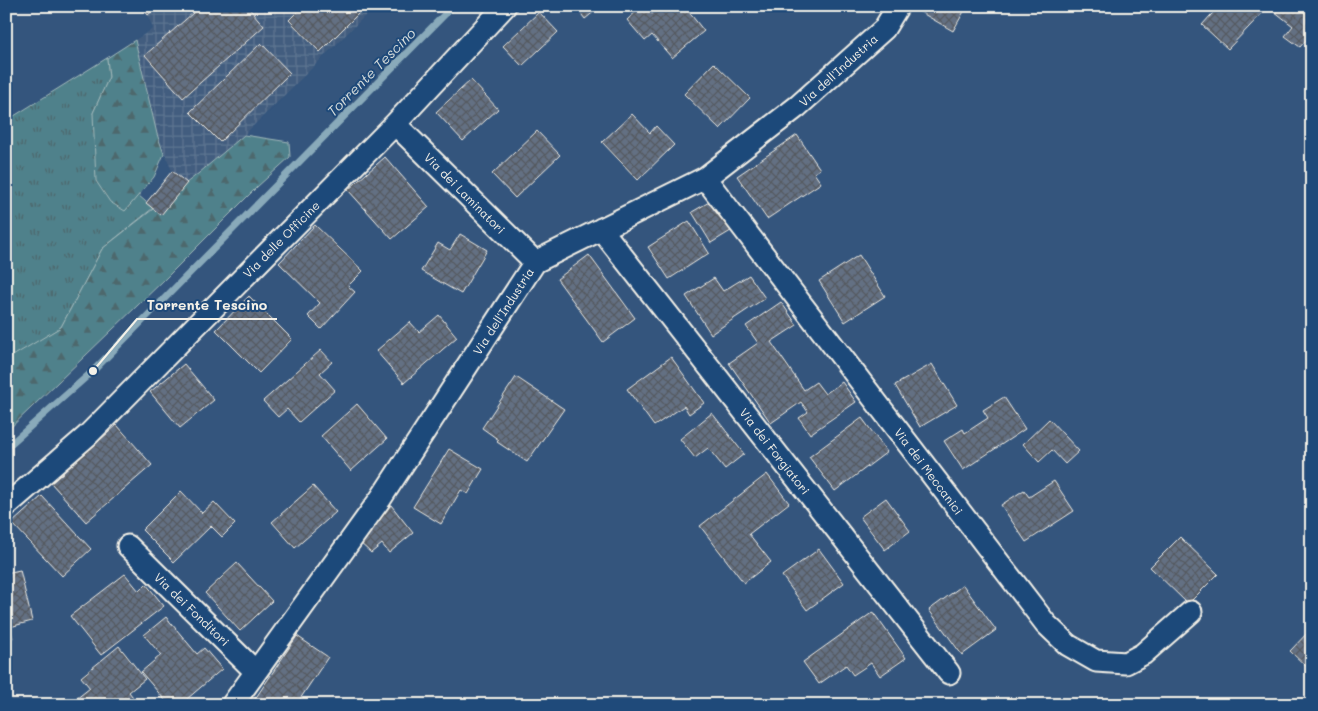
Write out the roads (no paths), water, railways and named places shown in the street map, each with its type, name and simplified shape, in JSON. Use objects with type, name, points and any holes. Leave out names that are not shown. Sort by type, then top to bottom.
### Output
[{"type":"street","name":"Via delle Officine","points":[[6,506],[87,436],[395,124],[505,6]]},
{"type":"street","name":"Via dell'Industria","points":[[232,705],[381,498],[535,262],[705,178],[798,106],[884,29],[898,6]]},
{"type":"street","name":"Via dei Laminatori","points":[[395,124],[535,262]]},
{"type":"street","name":"Via dei Meccanici","points":[[705,178],[1046,624],[1068,645],[1096,661],[1126,663],[1143,654],[1191,612]]},
{"type":"street","name":"Via dei Forgiatori","points":[[601,229],[949,673]]},
{"type":"street","name":"Via dei Fonditori","points":[[128,546],[256,672]]},
{"type":"waterway","name":"Torrente Tescino","points":[[6,448],[93,371],[453,6]]},
{"type":"place","name":"Torrente Tescino","points":[[93,371]]}]
